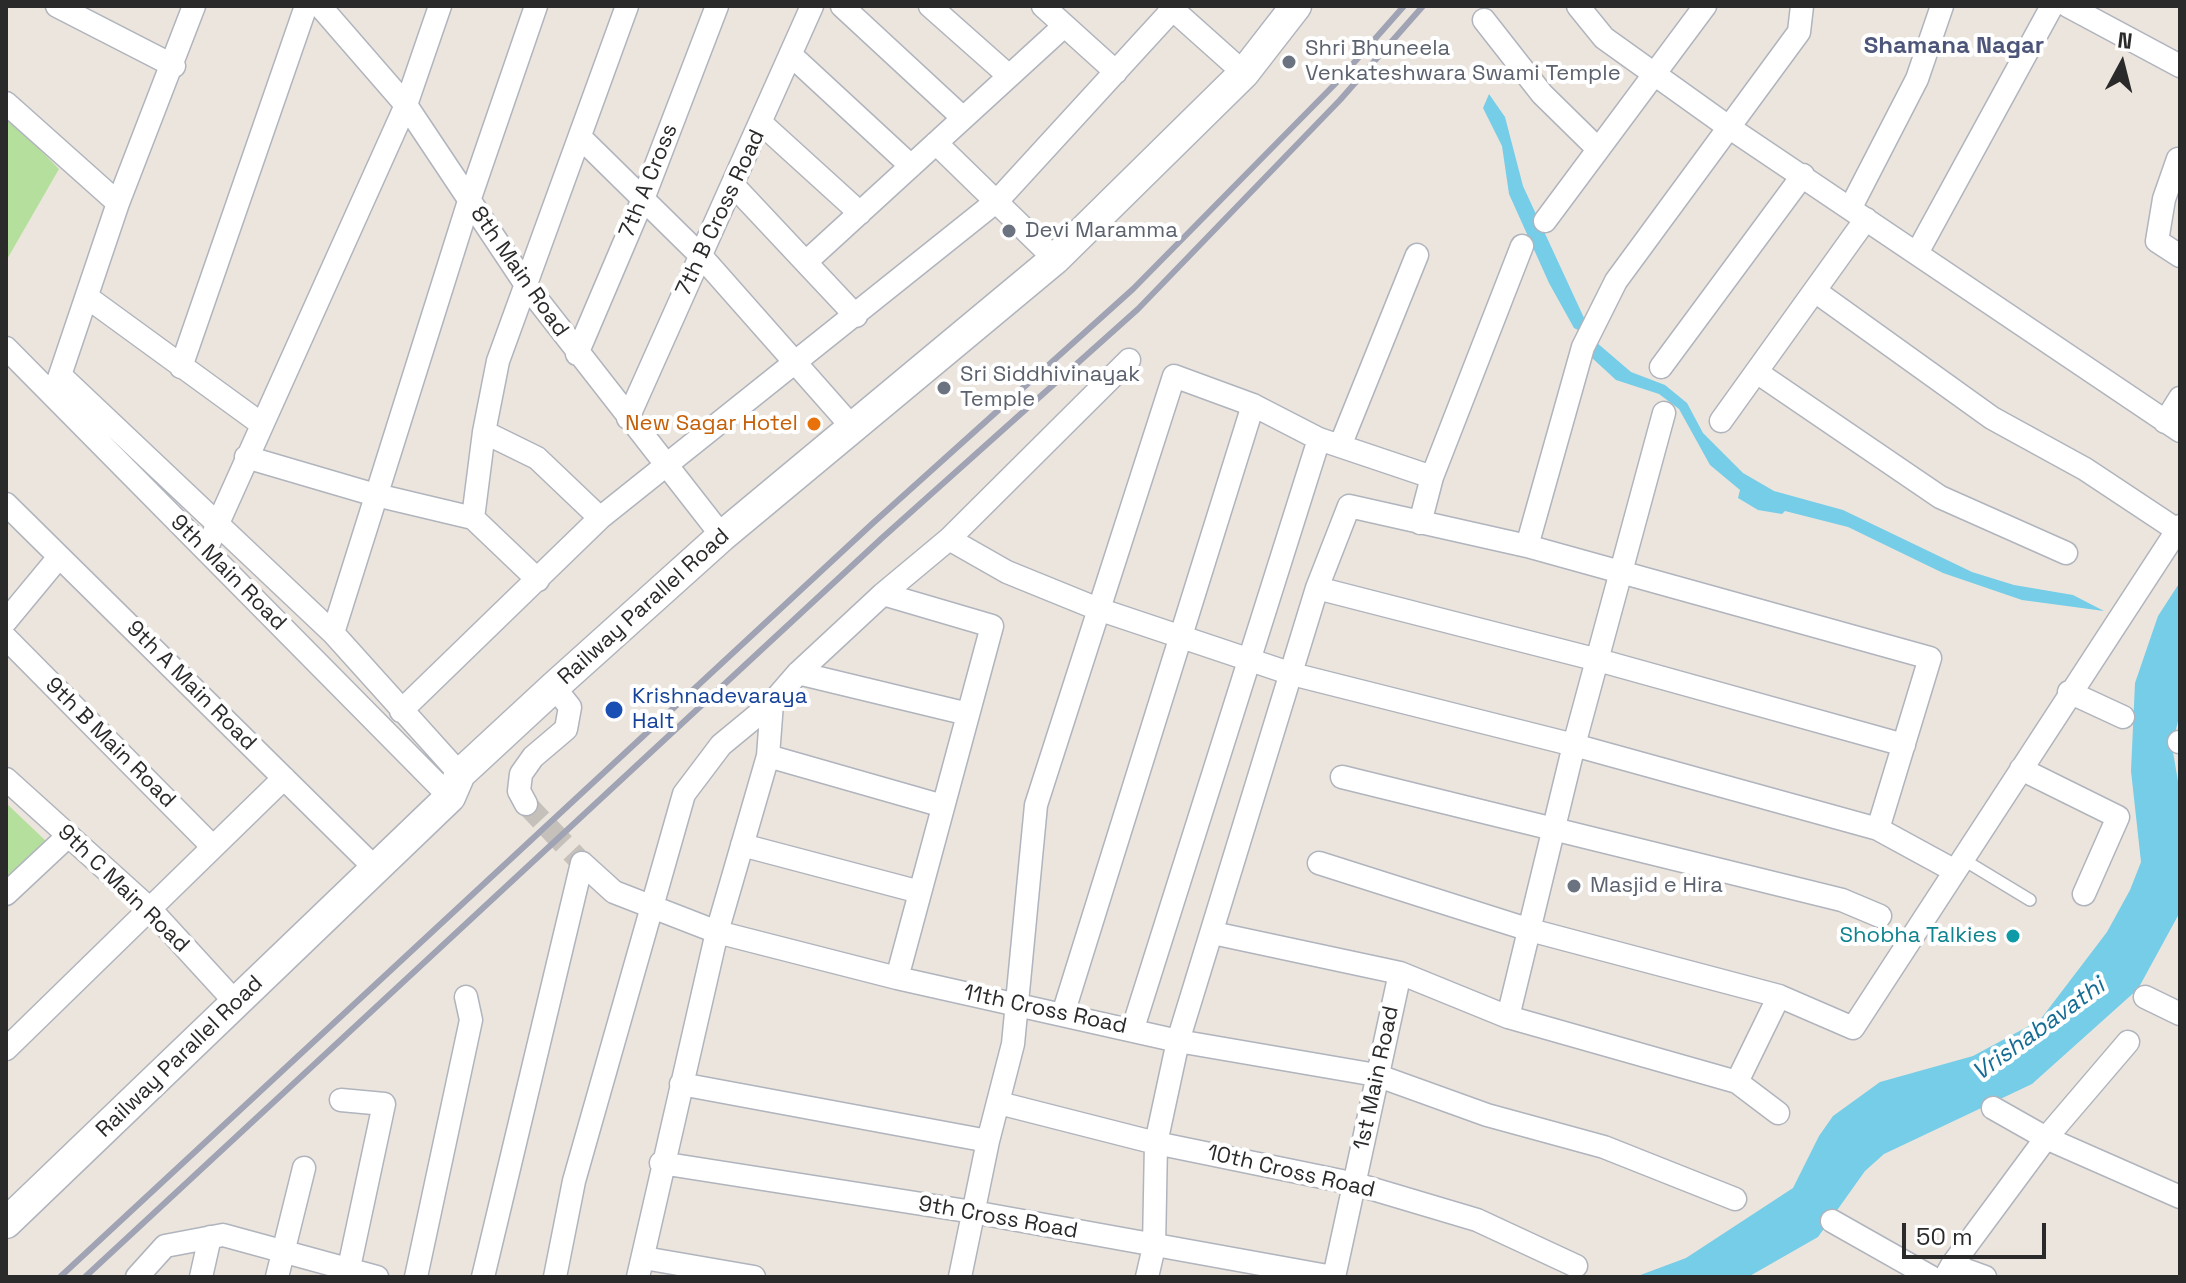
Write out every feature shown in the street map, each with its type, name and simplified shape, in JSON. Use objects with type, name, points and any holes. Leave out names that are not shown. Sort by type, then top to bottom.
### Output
[{"type":"street","points":[[57,6],[174,66]]},
{"type":"street","points":[[194,6],[174,66],[118,203],[57,385],[333,633],[401,711],[455,786]]},
{"type":"street","points":[[181,367],[306,6]]},
{"type":"street","name":"8th Main Road","points":[[320,6],[406,105],[526,285],[722,536]]},
{"type":"street","points":[[206,550],[260,423],[406,105],[440,6]]},
{"type":"street","points":[[333,633],[469,201],[536,6]]},
{"type":"street","points":[[473,518],[484,432],[498,361],[627,6]]},
{"type":"street","name":"7th A Cross","points":[[577,354],[643,199],[717,6]]},
{"type":"street","name":"7th B Cross Road","points":[[628,418],[762,124],[812,6]]},
{"type":"street","points":[[842,6],[963,118]]},
{"type":"street","points":[[930,6],[1009,76]]},
{"type":"street","points":[[1043,6],[1116,72]]},
{"type":"street","name":"Railway Parallel Road","points":[[6,1223],[237,1004],[554,687],[722,536],[1055,259],[1244,73],[1296,6]]},
{"type":"street","points":[[1578,6],[1604,38],[1727,126],[2173,426],[2180,398]]},
{"type":"street","points":[[1545,221],[1705,6]]},
{"type":"street","points":[[1527,546],[1583,347],[1616,281],[1799,32],[1802,6]]},
{"type":"street","points":[[1721,421],[1815,291],[1859,213],[1917,79],[1942,6]]},
{"type":"street","points":[[1917,253],[2052,6]]},
{"type":"street","points":[[2068,6],[2180,66]]},
{"type":"street","points":[[401,711],[600,518],[665,463],[797,364],[998,200],[1171,8],[1244,73]]},
{"type":"street","points":[[1484,20],[1542,94],[1597,148]]},
{"type":"street","points":[[806,262],[1064,26]]},
{"type":"street","points":[[792,56],[911,166]]},
{"type":"street","points":[[6,103],[118,203]]},
{"type":"street","points":[[762,124],[860,213]]},
{"type":"street","points":[[581,138],[701,256],[853,428]]},
{"type":"street","points":[[936,143],[998,200],[1055,259]]},
{"type":"street","points":[[2178,159],[2164,199],[2157,241],[2180,256]]},
{"type":"street","points":[[1661,367],[1803,175]]},
{"type":"street","points":[[734,186],[856,316]]},
{"type":"street","points":[[1420,523],[1432,477],[1522,246]]},
{"type":"street","points":[[1133,1028],[1250,657],[1329,443],[1417,255]]},
{"type":"street","points":[[1319,863],[1530,930],[1779,996],[1853,1028],[2178,528],[2085,469],[1992,418],[1815,291]]},
{"type":"street","points":[[87,297],[260,423]]},
{"type":"street","name":"9th Main Road","points":[[7,350],[57,385],[206,550],[455,786]]},
{"type":"street","points":[[555,1277],[574,1181],[684,794],[721,745],[772,703],[798,673],[883,594],[949,539],[1129,360]]},
{"type":"street","points":[[1758,373],[1940,497],[2066,553]]},
{"type":"street","points":[[960,1277],[988,1141],[1013,1044],[1036,805],[1174,376],[1253,405],[1329,443],[1432,477]]},
{"type":"street","points":[[1063,1014],[1253,405]]},
{"type":"street","points":[[1508,1017],[1556,830],[1574,745],[1664,413]]},
{"type":"street","points":[[484,432],[537,458],[600,518]]},
{"type":"street","points":[[246,457],[473,518],[538,580]]},
{"type":"street","name":"9th A Main Road","points":[[6,504],[375,868]]},
{"type":"street","points":[[1147,1277],[1154,1247],[1156,1143],[1178,1041],[1317,588],[1349,506],[1527,546],[1930,658],[1878,829]]},
{"type":"street","points":[[949,539],[1007,572],[1098,609],[1250,657],[1292,674],[1574,745],[1878,829],[1959,866]]},
{"type":"street","points":[[6,621],[59,557]]},
{"type":"street","points":[[1317,588],[1598,660],[1904,745]]},
{"type":"street","points":[[883,594],[992,626],[897,978]]},
{"type":"street","name":"9th B Main Road","points":[[6,638],[213,847]]},
{"type":"street","points":[[798,673],[968,714]]},
{"type":"street","points":[[526,804],[519,791],[521,774],[533,757],[566,729],[570,707],[554,687]]},
{"type":"street","points":[[2069,692],[2123,717]]},
{"type":"street","points":[[754,1277],[641,1267],[661,1163],[717,932],[768,756],[772,703]]},
{"type":"street","points":[[768,756],[943,806]]},
{"type":"street","points":[[2021,769],[2118,817],[2084,894]]},
{"type":"street","points":[[1342,777],[1842,900],[1880,916]]},
{"type":"street","points":[[6,1049],[284,778]]},
{"type":"street","name":"9th C Main Road","points":[[6,779],[150,909],[237,1004]]},
{"type":"street","points":[[6,894],[68,836]]},
{"type":"street","points":[[742,845],[920,892]]},
{"type":"street","name":"11th Cross Road","points":[[483,1277],[582,863],[602,885],[717,932],[897,978],[1133,1028],[1178,1041],[1376,1075],[1487,1115],[1604,1147],[1735,1199]]},
{"type":"street","points":[[1213,933],[1400,973],[1508,1017],[1737,1082],[1778,1113]]},
{"type":"street","name":"1st Main Road","points":[[1334,1277],[1400,973]]},
{"type":"street","points":[[1737,1082],[1779,996]]},
{"type":"street","points":[[416,1277],[471,1020],[466,997]]},
{"type":"street","points":[[2145,997],[2180,1014]]},
{"type":"street","points":[[1985,1277],[1949,1271],[2046,1138],[2128,1042]]},
{"type":"street","points":[[681,1084],[988,1141]]},
{"type":"street","points":[[341,1100],[384,1104],[348,1273]]},
{"type":"street","name":"10th Cross Road","points":[[999,1103],[1156,1143],[1356,1184],[1477,1220],[1576,1266]]},
{"type":"street","points":[[1993,1108],[2046,1138],[2180,1197]]},
{"type":"street","name":"9th Cross Road","points":[[661,1163],[973,1212],[1334,1277]]},
{"type":"street","points":[[277,1277],[304,1168]]},
{"type":"street","points":[[1832,1221],[1931,1277]]},
{"type":"street","points":[[137,1277],[165,1246],[223,1235],[283,1248],[348,1273],[377,1277]]},
{"type":"street","points":[[201,1277],[210,1237]]},
{"type":"lane","points":[[1959,866],[2030,900]]},
{"type":"green space","points":[[6,115],[59,169],[6,261]]},
{"type":"green space","points":[[6,803],[47,842],[6,882]]},
{"type":"water","points":[[1489,94],[1505,117],[1523,186],[1585,320],[1580,331],[1574,328],[1549,283],[1509,194],[1502,146],[1483,108]]},
{"type":"water","points":[[1596,342],[1631,372],[1665,385],[1687,403],[1703,433],[1743,473],[1774,491],[1843,510],[1972,572],[2014,585],[2073,595],[2104,611],[2022,600],[1943,573],[1848,527],[1785,511],[1782,514],[1758,510],[1738,498],[1740,490],[1710,465],[1679,409],[1659,394],[1616,380],[1591,357]]},
{"type":"water","name":"Vrishabavathi","points":[[2180,582],[2180,713],[2172,746],[2180,793],[2180,912],[2138,989],[2032,1084],[1884,1154],[1865,1171],[1818,1237],[1748,1277],[1635,1277],[1686,1258],[1793,1188],[1819,1136],[1833,1116],[1880,1082],[1973,1056],[2040,1020],[2107,932],[2141,862],[2131,771],[2135,683],[2158,616]]},
{"type":"tunnel","points":[[526,804],[582,863]]},
{"type":"railway","points":[[60,1277],[873,523],[1133,289],[1336,83],[1404,6]]},
{"type":"railway","points":[[85,1277],[882,538],[1138,309],[1340,100],[1423,6]]},
{"type":"place","name":"Shri Bhuneela Venkateshwara Swami Temple","points":[[1289,62]]},
{"type":"place","name":"Devi Maramma","points":[[1009,231]]},
{"type":"place","name":"Sri Siddhivinayak Temple","points":[[944,388]]},
{"type":"place","name":"New Sagar Hotel","points":[[814,424]]},
{"type":"place","name":"Krishnadevaraya Halt","points":[[614,710]]},
{"type":"place","name":"Masjid e Hira","points":[[1574,886]]},
{"type":"place","name":"Shobha Talkies","points":[[2013,936]]},
{"type":"district","name":"Shamana Nagar","points":[[1954,46]]}]
